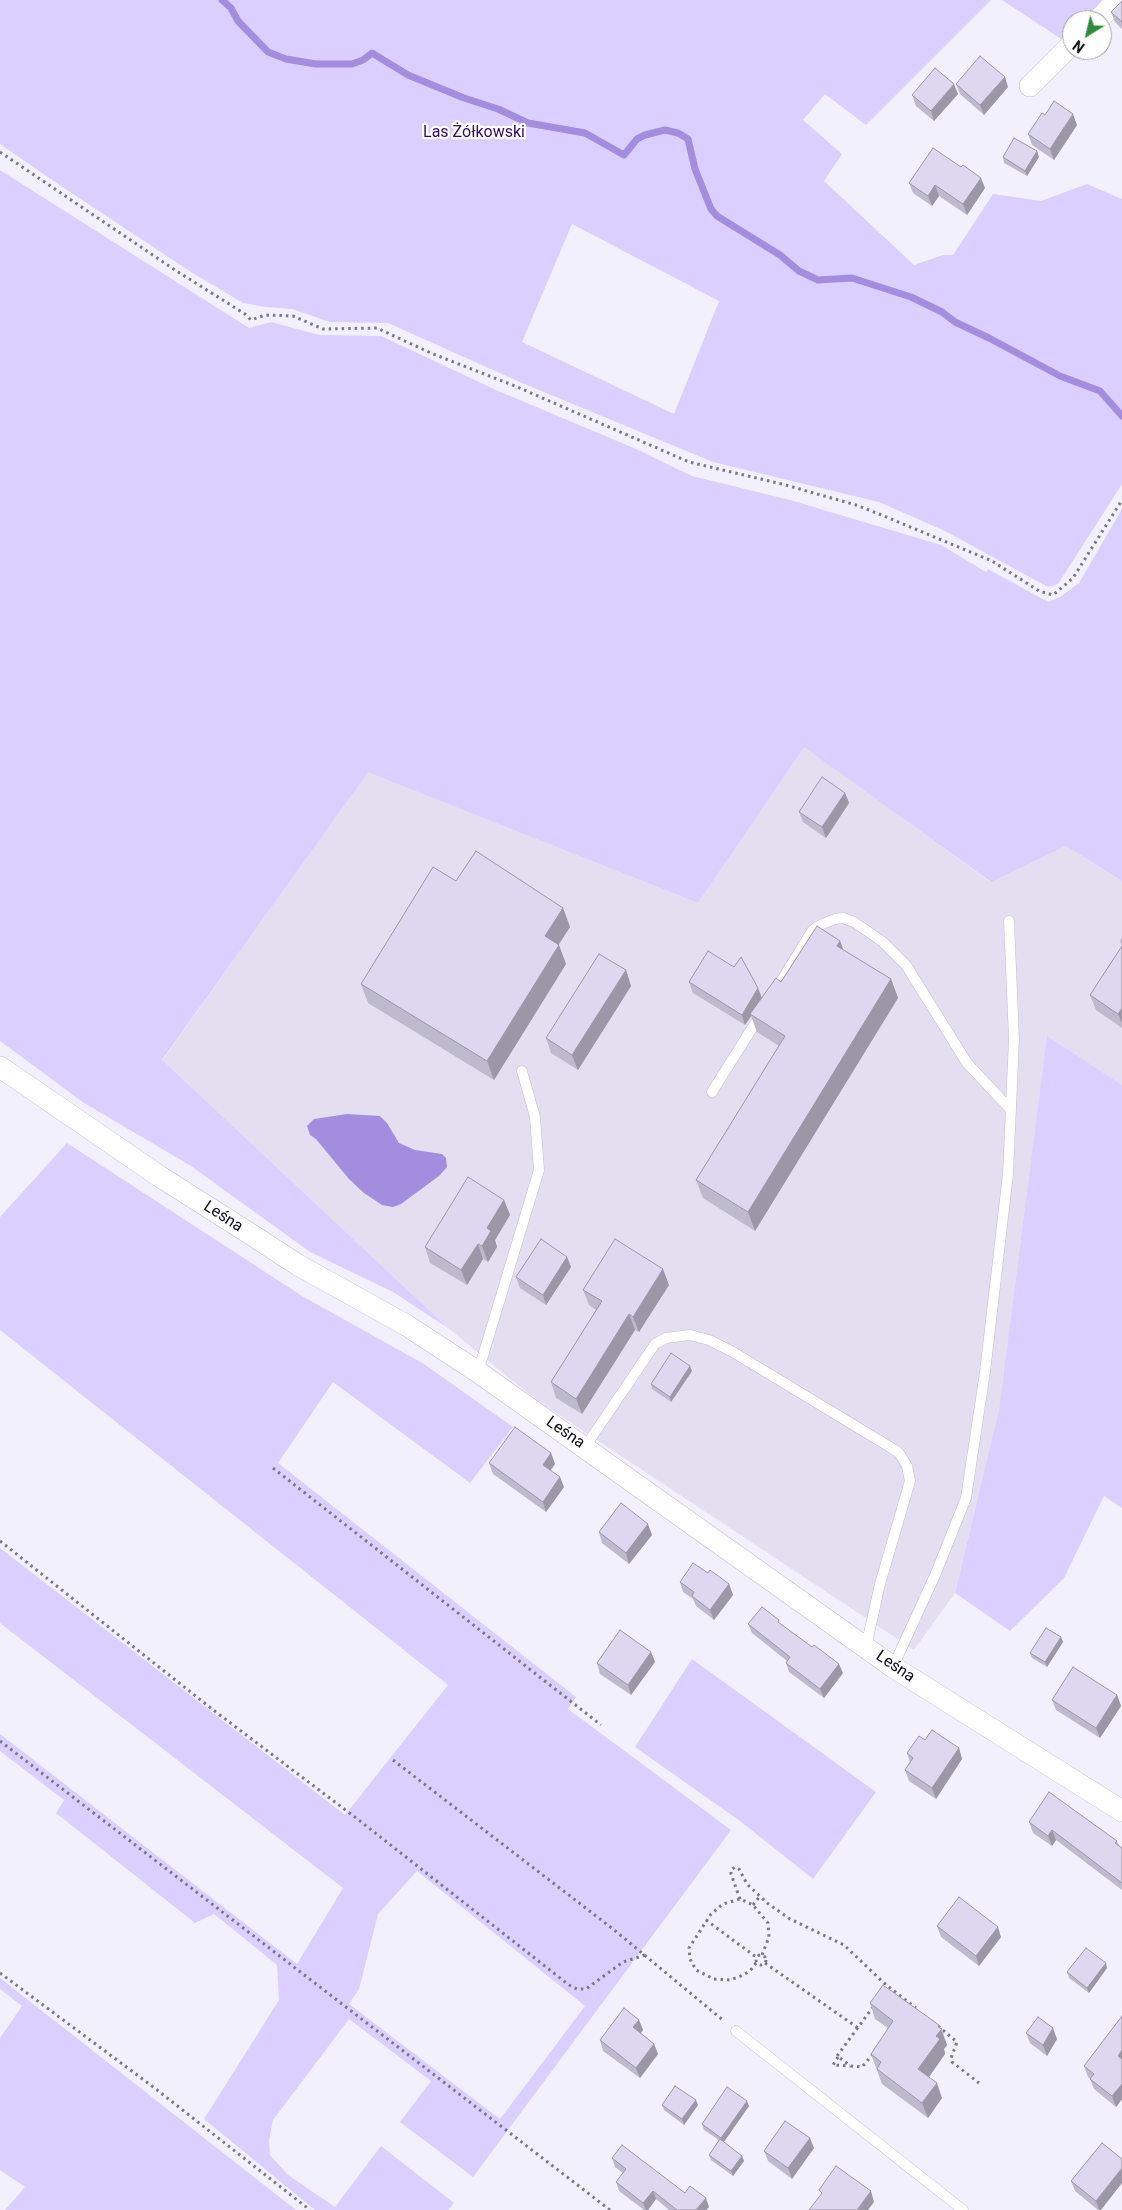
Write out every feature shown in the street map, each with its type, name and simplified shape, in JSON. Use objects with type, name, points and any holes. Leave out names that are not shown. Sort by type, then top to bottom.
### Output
[{"type":"street","points":[[1108,10],[1117,0]]},
{"type":"street","points":[[1030,86],[1062,54]]},
{"type":"street","name":"Leśna","points":[[0,1067],[160,1176],[298,1265],[406,1325],[478,1372],[893,1667],[1122,1811]]},
{"type":"lane","points":[[712,1092],[812,932],[827,921],[843,918],[854,922],[883,942],[906,965],[968,1062],[1011,1110]]},
{"type":"lane","points":[[893,1667],[936,1573],[966,1498],[986,1362],[1008,1174],[1014,1039],[1009,921]]},
{"type":"lane","points":[[478,1372],[539,1170],[535,1117],[522,1072]]},
{"type":"lane","points":[[585,1447],[647,1354],[661,1341],[677,1336],[690,1336],[709,1340],[733,1352],[890,1447],[899,1454],[907,1466],[910,1481],[880,1584],[866,1648]]},
{"type":"lane","points":[[736,2031],[963,2210]]},
{"type":"path","points":[[0,152],[175,270],[245,314],[251,320],[265,315],[293,316],[322,329],[377,328],[433,354],[515,386],[689,462],[782,484],[856,505],[879,514],[992,561],[1039,591],[1053,595],[1073,578],[1122,500]]},
{"type":"path","points":[[273,1468],[601,1725]]},
{"type":"path","points":[[0,1541],[212,1709],[360,1821],[569,1985],[577,1989],[586,1989],[623,1962],[645,1955]]},
{"type":"path","points":[[0,1549],[7,1547]]},
{"type":"path","points":[[0,1741],[610,2210]]},
{"type":"path","points":[[393,1760],[645,1955],[736,2031]]},
{"type":"path","points":[[740,1899],[731,1874],[733,1868],[739,1869],[747,1884],[790,1919],[844,1945],[888,1987],[921,2012]]},
{"type":"path","points":[[734,1879],[742,1875]]},
{"type":"path","points":[[754,1905],[760,1896]]},
{"type":"path","points":[[756,1956],[756,1963],[746,1973],[730,1980],[707,1977],[696,1970],[690,1960],[689,1948],[706,1920],[723,1904],[740,1899],[754,1905],[763,1916],[770,1930],[768,1943],[762,1955]]},
{"type":"path","points":[[706,1920],[756,1956],[762,1955]]},
{"type":"path","points":[[762,1955],[765,1958],[765,1963],[858,2028]]},
{"type":"path","points":[[756,1963],[760,1965],[765,1963]]},
{"type":"path","points":[[0,1973],[228,2144],[310,2210]]},
{"type":"path","points":[[883,1993],[888,1987]]},
{"type":"path","points":[[873,2052],[862,2067],[833,2065],[837,2056],[878,2000]]},
{"type":"path","points":[[936,2024],[957,2042],[951,2058],[952,2062],[979,2084]]},
{"type":"path","points":[[838,2057],[851,2066]]},
{"type":"shaded area","points":[[804,746],[990,882],[1066,846],[1122,881],[1122,1085],[1047,1037],[999,1409],[955,1593],[914,1650],[535,1399],[448,1328],[162,1061],[368,771],[698,903]]},
{"type":"shaded area","points":[[347,1114],[380,1116],[387,1123],[399,1143],[415,1150],[442,1154],[446,1158],[447,1167],[439,1176],[401,1204],[393,1207],[382,1205],[364,1193],[349,1179],[316,1139],[310,1135],[307,1126],[314,1119]]},
{"type":"green space","name":"Las Żółkowski","points":[[0,0],[991,0],[866,125],[825,94],[803,120],[842,154],[824,181],[914,265],[943,255],[953,255],[993,194],[1041,201],[1087,184],[1122,199],[1122,484],[1058,584],[1048,587],[945,531],[879,502],[713,462],[522,383],[388,323],[330,322],[292,309],[243,303],[191,272],[0,144]],"holes":[[[572,224],[719,301],[674,414],[522,342]]]},
{"type":"green space","points":[[1002,0],[1107,0],[1098,10],[1062,10],[1062,39]]},
{"type":"green space","points":[[0,170],[249,328],[271,322],[319,335],[381,336],[496,390],[636,449],[692,476],[790,500],[941,545],[986,572],[988,569],[1048,602],[1060,597],[1079,583],[1122,509],[1122,881],[1066,846],[991,882],[804,747],[698,903],[368,772],[162,1060],[448,1328],[393,1292],[310,1252],[191,1166],[84,1103],[0,1041]]},
{"type":"green space","points":[[1047,1036],[1122,1085],[1122,1508],[1104,1496],[1064,1578],[1010,1631],[955,1593],[999,1409]]},
{"type":"green space","points":[[67,1143],[302,1296],[424,1364],[513,1427],[470,1483],[333,1382],[278,1463],[576,1697],[568,1709],[731,1830],[473,2177],[400,2122],[431,2081],[349,2019],[273,2120],[269,2141],[270,2155],[288,2175],[335,2207],[381,2146],[454,2203],[448,2210],[315,2210],[204,2119],[279,2000],[277,1965],[214,1914],[195,1923],[56,1813],[64,1800],[0,1751],[0,1734],[297,1964],[343,1888],[0,1623],[0,1548],[345,1815],[448,1685],[0,1330],[0,1217]],"holes":[[[417,1871],[585,2006],[500,2119],[349,2004],[359,1989],[378,1914]]]},
{"type":"green space","points":[[692,1659],[876,1792],[813,1879],[740,1821],[635,1747]]},
{"type":"green space","points":[[0,1978],[296,2210],[5,2210],[25,2187],[0,2170],[0,2038],[22,2006],[0,1989]]},
{"type":"building","points":[[1122,1],[1122,22],[1112,13]]},
{"type":"building","points":[[980,56],[1005,77],[980,105],[956,84]]},
{"type":"building","points":[[935,68],[954,84],[931,111],[912,95]]},
{"type":"building","points":[[1054,101],[1073,114],[1050,149],[1028,134],[1042,113],[1045,115]]},
{"type":"building","points":[[1014,138],[1037,151],[1025,171],[1003,157]]},
{"type":"building","points":[[933,148],[981,178],[963,204],[935,185],[928,196],[909,183]]},
{"type":"building","points":[[822,777],[845,793],[822,827],[799,812]]},
{"type":"building","points":[[476,851],[563,908],[545,936],[559,945],[487,1061],[361,984],[433,867],[456,881]]},
{"type":"building","points":[[817,926],[840,941],[837,946],[891,979],[748,1212],[696,1180],[785,1036],[750,1014],[776,978],[781,982]]},
{"type":"building","points":[[1122,946],[1122,1008],[1118,1014],[1090,995]]},
{"type":"building","points":[[708,951],[734,967],[741,957],[758,988],[742,1015],[689,982]]},
{"type":"building","points":[[599,954],[626,970],[572,1055],[546,1038]]},
{"type":"building","points":[[468,1177],[504,1200],[487,1228],[491,1231],[482,1246],[478,1244],[461,1270],[425,1247]]},
{"type":"building","points":[[541,1239],[567,1257],[543,1295],[516,1277]]},
{"type":"building","points":[[615,1239],[663,1269],[633,1317],[629,1314],[576,1399],[551,1382],[602,1301],[583,1290]]},
{"type":"building","points":[[671,1353],[690,1366],[670,1397],[651,1384]]},
{"type":"building","points":[[515,1427],[551,1453],[543,1465],[560,1477],[543,1502],[489,1463]]},
{"type":"building","points":[[621,1503],[648,1524],[626,1553],[599,1532]]},
{"type":"building","points":[[693,1563],[708,1573],[710,1570],[729,1584],[710,1610],[692,1596],[694,1592],[680,1582]]},
{"type":"building","points":[[762,1607],[779,1620],[778,1622],[839,1664],[820,1689],[786,1663],[790,1657],[748,1624]]},
{"type":"building","points":[[1046,1628],[1061,1637],[1045,1662],[1030,1653]]},
{"type":"building","points":[[620,1630],[651,1652],[628,1685],[597,1663]]},
{"type":"building","points":[[1073,1667],[1117,1695],[1096,1728],[1052,1700]]},
{"type":"building","points":[[932,1730],[959,1748],[932,1788],[905,1770],[913,1758],[907,1753],[919,1736],[925,1740]]},
{"type":"building","points":[[1049,1792],[1117,1841],[1115,1843],[1122,1848],[1122,1883],[1052,1830],[1048,1836],[1029,1822]]},
{"type":"building","points":[[959,1897],[998,1927],[976,1956],[937,1926]]},
{"type":"building","points":[[1086,1948],[1106,1963],[1087,1988],[1067,1972]]},
{"type":"building","points":[[883,1985],[942,2029],[936,2036],[940,2039],[918,2069],[937,2083],[922,2103],[877,2069],[881,2062],[871,2054],[893,2021],[870,2003]]},
{"type":"building","points":[[624,2008],[639,2020],[633,2027],[654,2044],[636,2068],[600,2040]]},
{"type":"building","points":[[1122,2016],[1122,2050],[1118,2056],[1122,2059],[1122,2084],[1112,2096],[1090,2079],[1094,2074],[1084,2066]]},
{"type":"building","points":[[1038,2017],[1053,2028],[1043,2045],[1026,2033]]},
{"type":"building","points":[[675,2086],[696,2100],[682,2119],[662,2105]]},
{"type":"building","points":[[727,2087],[747,2101],[721,2138],[702,2124]]},
{"type":"building","points":[[785,2121],[810,2138],[788,2168],[764,2151]]},
{"type":"building","points":[[720,2139],[742,2156],[731,2171],[709,2155]]},
{"type":"building","points":[[1102,2143],[1122,2159],[1122,2168],[1096,2201],[1071,2181]]},
{"type":"building","points":[[622,2145],[685,2193],[690,2186],[706,2198],[696,2210],[677,2210],[653,2191],[643,2203],[616,2182],[626,2169],[612,2158]]},
{"type":"building","points":[[836,2166],[871,2191],[857,2210],[809,2210],[822,2193],[819,2190]]},
{"type":"waterway","points":[[222,0],[231,8],[238,21],[268,52],[286,59],[316,64],[352,64],[363,60],[372,53],[408,75],[464,98],[498,109],[528,123],[585,133],[624,155],[637,139],[645,135],[665,130],[678,133],[688,139],[695,169],[711,209],[717,216],[780,255],[799,271],[818,280],[852,278],[911,297],[1060,376],[1100,391],[1122,416]]}]
